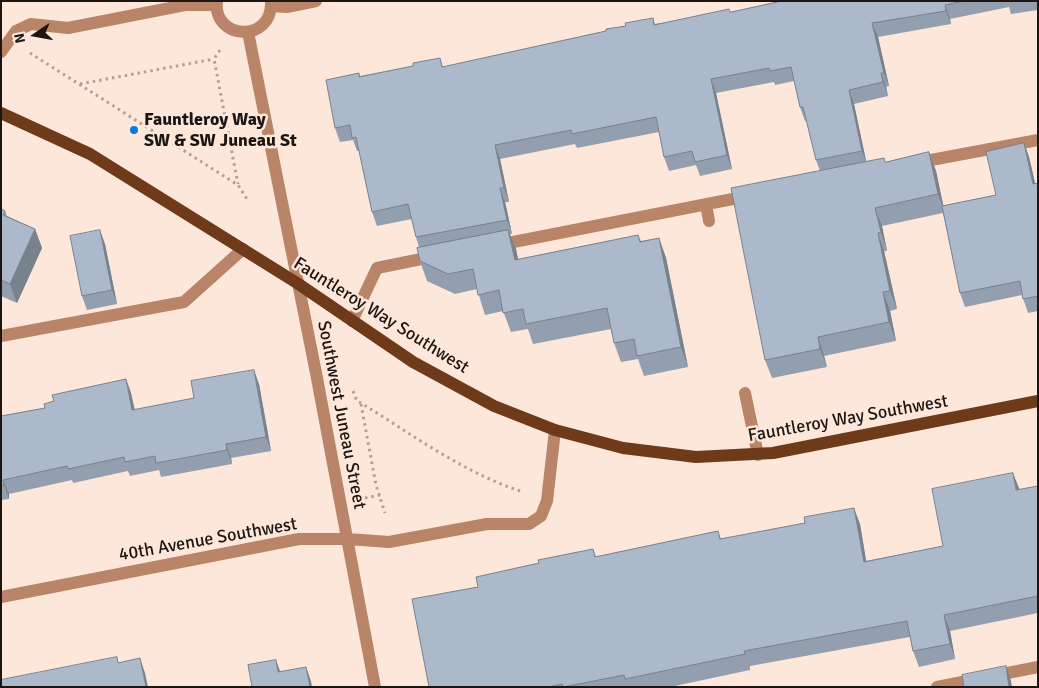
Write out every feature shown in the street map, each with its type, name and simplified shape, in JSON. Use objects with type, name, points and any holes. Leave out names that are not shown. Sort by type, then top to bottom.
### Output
[{"type":"main road","name":"Fauntleroy Way Southwest","points":[[1,113],[90,154],[297,283],[352,322],[414,362],[494,406],[554,430],[623,448],[696,457],[758,455],[1038,401]]},
{"type":"street","points":[[1,52],[16,31],[31,24],[68,28],[185,5],[216,3],[217,14],[221,22],[236,32],[248,32],[263,25],[269,17],[271,4],[287,7],[316,1]]},
{"type":"street","name":"Southwest Juneau Street","points":[[248,32],[348,539],[375,687]]},
{"type":"street","points":[[901,166],[1038,140]]},
{"type":"street","points":[[484,247],[765,193]]},
{"type":"street","points":[[706,204],[709,221]]},
{"type":"street","points":[[1,336],[184,302],[243,249]]},
{"type":"street","points":[[352,322],[377,268],[445,255]]},
{"type":"street","points":[[745,393],[758,455]]},
{"type":"street","name":"40th Avenue Southwest","points":[[1,597],[299,539],[348,539],[389,542],[487,524],[529,524],[541,516],[547,501],[554,430]]},
{"type":"street","points":[[937,687],[1038,667]]},
{"type":"path","points":[[220,50],[214,59],[238,185],[247,199]]},
{"type":"path","points":[[29,53],[238,185]]},
{"type":"path","points":[[80,84],[214,59]]},
{"type":"path","points":[[352,391],[360,403],[482,476],[522,492]]},
{"type":"path","points":[[360,403],[376,486],[385,513]]},
{"type":"path","points":[[364,498],[380,495]]},
{"type":"building","points":[[782,1],[964,1],[945,5],[946,11],[872,23],[884,73],[881,73],[883,82],[849,90],[862,151],[816,160],[803,107],[800,107],[791,67],[770,71],[769,68],[711,79],[727,155],[695,162],[692,151],[664,157],[656,117],[572,134],[571,130],[495,145],[504,188],[500,188],[507,220],[416,237],[408,204],[372,212],[356,137],[352,138],[350,125],[335,128],[326,80],[359,73],[359,77],[413,66],[413,63],[440,58],[442,67],[606,31],[606,29],[626,26],[625,23],[653,18],[654,25],[729,9],[730,12]]},
{"type":"building","points":[[1024,143],[1033,184],[1038,183],[1038,296],[1023,299],[1020,281],[960,293],[942,206],[996,195],[986,152]]},
{"type":"building","points":[[929,152],[938,194],[875,208],[881,232],[878,233],[890,291],[883,292],[889,322],[818,337],[820,349],[765,360],[731,188],[884,158],[885,162]]},
{"type":"building","points":[[1,209],[5,211],[3,215],[35,229],[10,284],[1,280]]},
{"type":"building","points":[[100,230],[112,290],[82,296],[70,236]]},
{"type":"building","points":[[508,230],[515,260],[638,235],[640,242],[659,238],[681,347],[637,356],[634,339],[614,343],[607,308],[526,324],[523,309],[503,313],[499,290],[478,295],[473,269],[448,274],[420,261],[417,248]]},
{"type":"building","points":[[254,370],[266,437],[226,444],[227,450],[156,463],[155,456],[125,462],[124,457],[68,469],[67,466],[3,480],[4,485],[1,485],[1,416],[45,408],[44,404],[54,401],[52,395],[126,379],[132,410],[194,398],[191,381]]},
{"type":"building","points":[[1013,473],[1016,490],[1038,486],[1038,596],[944,615],[950,644],[913,651],[907,621],[744,651],[745,654],[625,679],[624,675],[563,687],[562,684],[548,687],[429,687],[412,599],[478,587],[476,577],[539,563],[538,560],[593,549],[595,557],[718,531],[720,539],[805,523],[804,517],[854,508],[864,562],[943,546],[932,489]]},
{"type":"building","points":[[117,657],[118,663],[140,658],[146,687],[1,687],[1,680]]},
{"type":"building","points":[[276,660],[278,672],[306,667],[310,687],[252,687],[248,665]]},
{"type":"building","points":[[1006,666],[1009,687],[964,687],[962,675]]},
{"type":"place","name":"Fauntleroy Way SW & SW Juneau St","points":[[134,130]]}]
